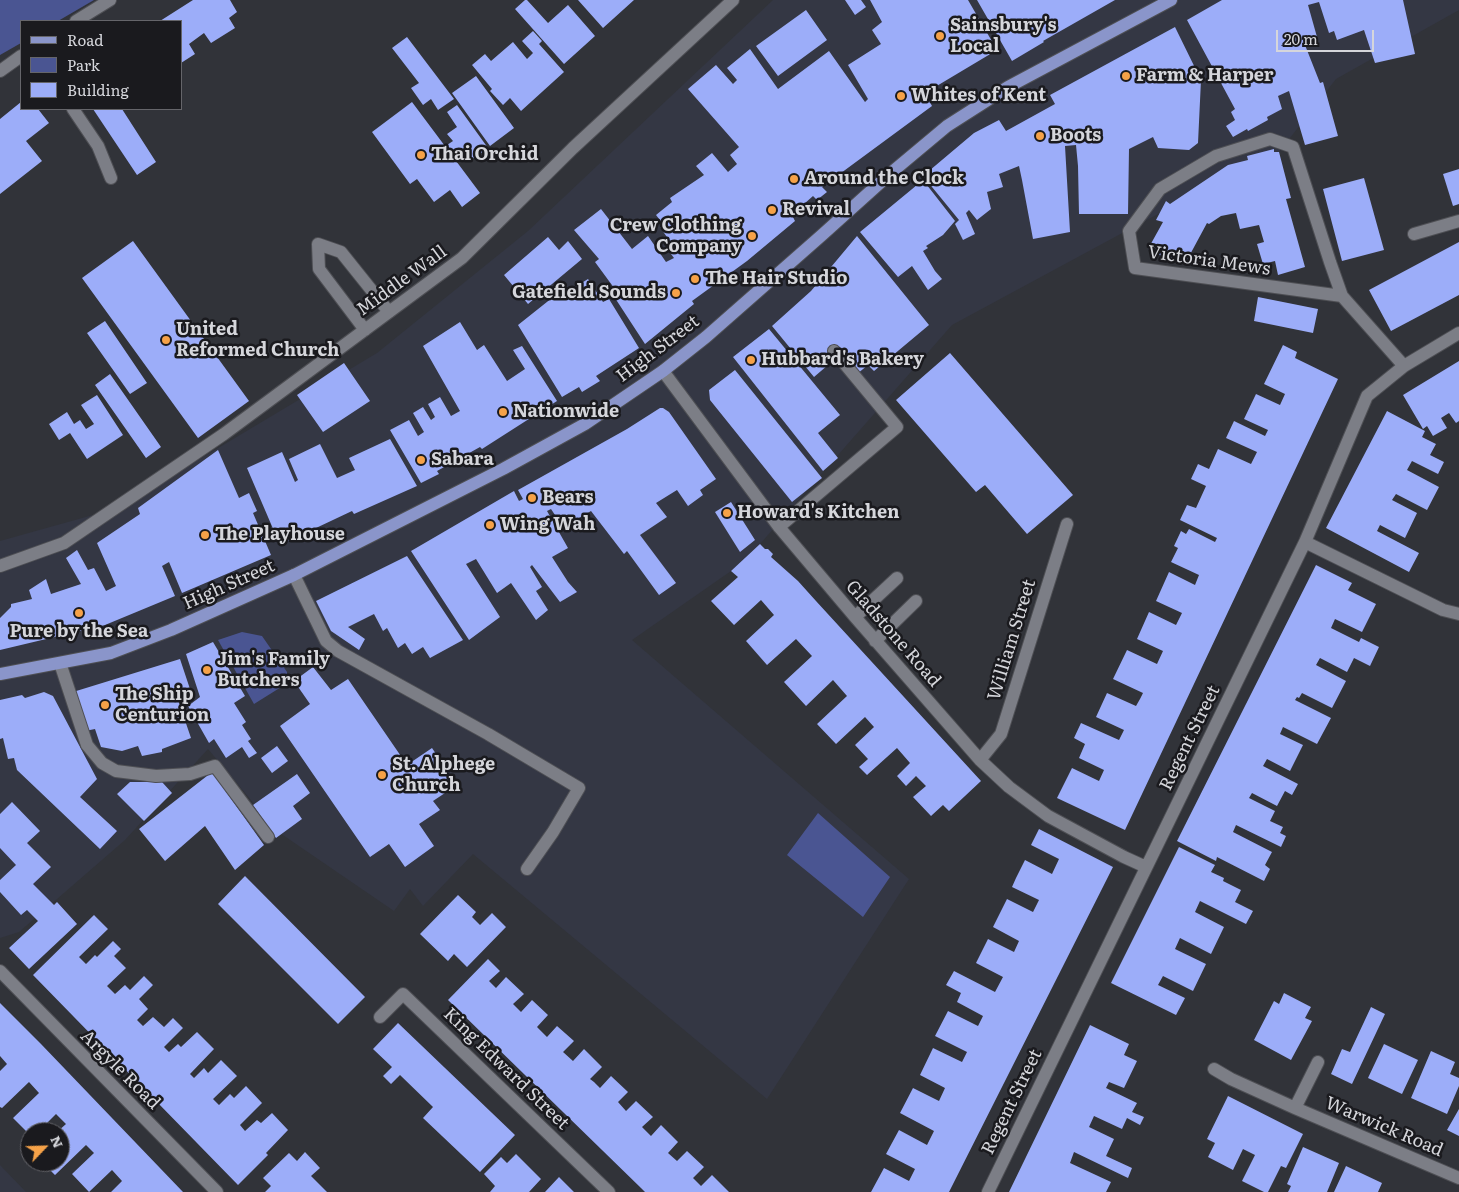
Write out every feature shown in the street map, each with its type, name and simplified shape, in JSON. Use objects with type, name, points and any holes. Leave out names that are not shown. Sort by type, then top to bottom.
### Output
[{"type":"main road","name":"High Street","points":[[0,674],[111,653],[171,630],[294,575],[503,470],[585,424],[663,371],[706,336],[947,126],[1008,87],[1171,0]]},
{"type":"street","points":[[78,20],[110,0]]},
{"type":"street","name":"Middle Wall","points":[[0,566],[64,543],[224,434],[462,258],[573,148],[732,0]]},
{"type":"street","points":[[0,70],[20,57]]},
{"type":"street","points":[[74,110],[98,146],[111,178]]},
{"type":"street","name":"Victoria Mews","points":[[1342,296],[1135,268],[1129,231],[1160,189],[1216,156],[1270,139],[1293,146],[1342,296],[1404,366]]},
{"type":"street","points":[[1414,234],[1459,221]]},
{"type":"street","points":[[365,330],[319,269],[318,244],[341,252],[389,312]]},
{"type":"street","name":"Regent Street","points":[[988,1192],[1305,542],[1367,396],[1404,366],[1459,333]]},
{"type":"street","points":[[779,527],[897,427],[834,352]]},
{"type":"street","name":"Gladstone Road","points":[[663,371],[779,527],[980,760],[1009,787],[1048,816],[1124,858],[1146,867]]},
{"type":"street","name":"William Street","points":[[980,760],[1001,734],[1067,524]]},
{"type":"street","points":[[1305,542],[1443,610],[1459,614]]},
{"type":"street","points":[[294,575],[326,641],[338,651],[488,734],[579,788],[553,832],[527,869]]},
{"type":"street","points":[[855,617],[897,578]]},
{"type":"street","points":[[875,640],[916,601]]},
{"type":"street","points":[[60,663],[86,745],[102,763],[116,771],[156,776],[190,774],[215,766],[268,837]]},
{"type":"street","name":"Argyle Road","points":[[0,971],[216,1192]]},
{"type":"street","name":"King Edward Street","points":[[380,1017],[403,994],[609,1192]]},
{"type":"street","name":"Warwick Road","points":[[1295,1108],[1318,1062]]},
{"type":"street","name":"Warwick Road","points":[[1214,1069],[1230,1079],[1295,1108],[1459,1178]]},
{"type":"shaded area","points":[[773,0],[1459,0],[1459,10],[1336,79],[1279,152],[1139,224],[952,325],[760,544],[731,571],[632,640],[909,879],[767,1099],[473,854],[423,906],[410,889],[394,911],[277,831],[208,749],[125,840],[19,932],[0,938],[0,541],[118,508],[377,353],[528,231]]},
{"type":"shaded area","points":[[0,1165],[26,1192],[0,1192]]},
{"type":"green space","points":[[0,0],[94,0],[60,20],[20,20],[20,44],[0,55]]},
{"type":"green space","points":[[242,632],[262,636],[287,672],[287,679],[278,689],[254,704],[218,640]]},
{"type":"green space","points":[[818,813],[890,877],[863,917],[787,855]]},
{"type":"building","points":[[193,0],[230,0],[237,12],[229,18],[235,28],[211,43],[204,33],[189,44],[195,54],[182,62],[182,20],[162,20]]},
{"type":"building","points":[[525,0],[548,23],[568,5],[595,36],[564,64],[515,9]]},
{"type":"building","points":[[578,0],[634,0],[603,28]]},
{"type":"building","points":[[845,0],[861,0],[866,7],[855,15]]},
{"type":"building","points":[[870,0],[968,0],[997,50],[925,93],[932,106],[822,187],[827,192],[817,200],[813,196],[795,212],[792,215],[795,221],[747,261],[692,301],[694,304],[645,344],[615,298],[620,296],[595,262],[599,259],[574,230],[601,209],[632,249],[648,236],[666,262],[674,258],[668,250],[673,246],[660,227],[663,224],[656,215],[672,202],[670,198],[704,175],[696,166],[712,153],[728,172],[737,164],[730,155],[739,147],[688,89],[716,65],[733,84],[737,80],[727,68],[750,49],[778,89],[829,51],[865,102],[868,99],[848,65],[881,44],[872,30],[882,22]]},
{"type":"building","points":[[977,0],[1115,0],[1012,61]]},
{"type":"building","points":[[1222,0],[1403,0],[1415,54],[1375,63],[1364,30],[1337,40],[1334,31],[1329,33],[1319,2],[1308,5],[1317,37],[1303,40],[1320,83],[1323,82],[1338,136],[1305,145],[1289,91],[1278,96],[1282,109],[1267,117],[1268,120],[1233,137],[1226,126],[1235,120],[1231,112],[1235,109],[1187,20]]},
{"type":"building","points":[[806,10],[827,40],[778,76],[756,46]]},
{"type":"building","points":[[1175,27],[1201,80],[1198,143],[1189,150],[1158,148],[1153,137],[1129,149],[1128,214],[1079,214],[1076,145],[1065,146],[1070,232],[1033,239],[1019,166],[999,174],[1003,187],[987,192],[991,209],[977,220],[969,210],[966,213],[975,234],[963,240],[955,224],[959,220],[923,176],[974,133],[999,120],[1006,131],[1055,104],[1050,95]]},
{"type":"building","points":[[533,31],[542,41],[539,44],[564,72],[521,111],[510,98],[503,105],[490,91],[492,89],[472,65],[485,54],[491,61],[513,42],[527,59],[533,53],[522,41]]},
{"type":"building","points":[[407,37],[454,99],[438,110],[431,99],[423,105],[411,88],[419,83],[392,48]]},
{"type":"building","points":[[476,76],[514,128],[490,146],[452,93]]},
{"type":"building","name":"Thai Orchid","points":[[412,102],[480,193],[462,207],[450,190],[434,202],[417,179],[410,184],[372,132]]},
{"type":"building","points":[[20,103],[20,110],[39,110],[49,123],[26,141],[42,161],[0,194],[0,119]]},
{"type":"building","points":[[457,105],[488,148],[468,162],[466,159],[460,162],[447,145],[453,141],[447,134],[457,127],[447,112]]},
{"type":"building","points":[[94,110],[123,110],[156,162],[137,175]]},
{"type":"building","points":[[1274,149],[1274,152],[1279,152],[1291,198],[1286,199],[1305,267],[1278,275],[1275,261],[1263,264],[1257,244],[1264,242],[1259,225],[1240,229],[1236,213],[1221,216],[1209,224],[1207,223],[1186,262],[1175,256],[1174,262],[1148,249],[1163,222],[1156,220],[1166,201],[1170,204],[1228,165],[1248,160],[1247,156]]},
{"type":"building","points":[[1459,169],[1459,204],[1453,206],[1443,174]]},
{"type":"building","points":[[1364,178],[1384,250],[1342,261],[1323,189]]},
{"type":"building","points":[[923,180],[955,221],[943,235],[926,246],[928,248],[923,251],[942,279],[928,290],[912,266],[898,277],[860,232]]},
{"type":"building","points":[[857,236],[929,325],[874,371],[868,365],[852,378],[835,359],[814,377],[772,326],[811,291]]},
{"type":"building","points":[[548,237],[559,250],[568,241],[582,259],[528,304],[504,275]]},
{"type":"building","name":"United Reformed Church","points":[[133,241],[249,401],[198,438],[82,278]]},
{"type":"building","points":[[1459,242],[1459,295],[1391,331],[1369,290]]},
{"type":"building","points":[[588,279],[603,302],[609,299],[639,348],[596,376],[600,381],[582,392],[579,387],[562,397],[518,325],[562,290],[564,294]]},
{"type":"building","points":[[1258,297],[1318,309],[1313,333],[1254,321]]},
{"type":"building","points":[[105,321],[147,383],[130,394],[87,333]]},
{"type":"building","points":[[460,322],[477,350],[484,345],[507,381],[525,369],[513,350],[522,346],[557,401],[482,449],[480,447],[437,471],[439,474],[421,483],[390,430],[409,420],[418,436],[424,432],[413,413],[423,407],[431,420],[435,417],[428,404],[440,397],[451,416],[460,411],[423,346]]},
{"type":"building","points":[[769,329],[840,415],[818,433],[838,458],[823,471],[733,357]]},
{"type":"building","points":[[1283,345],[1297,352],[1295,358],[1338,379],[1125,830],[1057,798],[1072,768],[1099,781],[1104,770],[1079,758],[1085,744],[1074,738],[1081,723],[1119,740],[1124,730],[1096,717],[1107,693],[1136,706],[1143,693],[1113,679],[1127,650],[1157,664],[1163,651],[1137,639],[1149,612],[1176,625],[1182,613],[1156,601],[1169,572],[1195,585],[1199,575],[1171,562],[1178,548],[1174,546],[1181,531],[1186,534],[1189,529],[1215,542],[1217,538],[1180,520],[1187,505],[1196,508],[1206,486],[1191,479],[1198,464],[1209,469],[1218,449],[1251,464],[1257,452],[1226,438],[1234,421],[1265,436],[1268,430],[1244,419],[1256,394],[1280,405],[1285,394],[1264,384]]},
{"type":"building","points":[[950,353],[1073,495],[1027,534],[985,485],[976,492],[896,400]]},
{"type":"building","points":[[1459,361],[1459,421],[1456,423],[1449,413],[1441,418],[1447,428],[1433,436],[1427,426],[1423,429],[1403,395]]},
{"type":"building","points":[[344,363],[370,401],[323,432],[297,395]]},
{"type":"building","points":[[735,370],[822,478],[792,502],[710,400],[709,390]]},
{"type":"building","points":[[110,374],[161,447],[146,458],[95,385]]},
{"type":"building","points":[[97,395],[123,435],[87,459],[70,433],[59,440],[49,424],[67,412],[74,424],[80,420],[86,429],[94,424],[81,405]]},
{"type":"building","points":[[660,408],[669,412],[716,479],[700,490],[703,495],[688,506],[677,490],[656,503],[667,517],[640,535],[676,583],[659,595],[627,551],[624,554],[591,511],[563,527],[551,509],[547,511],[568,548],[552,557],[568,582],[577,592],[560,602],[532,565],[530,567],[542,587],[536,591],[548,610],[536,620],[511,583],[497,593],[476,559],[466,564],[500,617],[469,640],[411,551],[514,491],[519,501],[523,499],[518,490],[627,429]]},
{"type":"building","points":[[1387,411],[1425,431],[1422,437],[1436,444],[1430,455],[1444,462],[1438,474],[1412,461],[1407,470],[1439,487],[1427,510],[1396,494],[1392,500],[1417,513],[1405,538],[1380,525],[1377,531],[1419,553],[1409,572],[1326,528]]},
{"type":"building","points":[[390,439],[417,486],[354,514],[352,511],[280,545],[247,468],[282,452],[295,482],[298,480],[289,459],[320,444],[337,478],[355,470],[349,458]]},
{"type":"building","points":[[218,450],[239,498],[249,493],[257,511],[253,513],[271,555],[182,593],[169,562],[162,566],[175,596],[105,625],[0,650],[0,618],[11,607],[11,604],[32,599],[29,590],[46,579],[51,594],[81,584],[66,558],[77,550],[88,570],[94,568],[106,591],[116,586],[97,543],[140,514],[138,508]]},
{"type":"building","points":[[731,502],[755,540],[740,552],[715,512]]},
{"type":"building","points":[[760,544],[773,554],[771,557],[798,581],[981,781],[949,811],[943,805],[931,816],[913,797],[926,786],[916,776],[906,786],[897,776],[910,763],[897,748],[867,775],[859,767],[868,759],[855,745],[874,727],[865,717],[836,744],[817,724],[847,696],[833,680],[806,706],[784,682],[812,656],[796,639],[767,665],[746,641],[774,615],[761,600],[734,625],[711,601],[738,577],[731,571]]},
{"type":"building","points":[[407,556],[463,640],[430,658],[423,647],[412,654],[405,643],[398,648],[387,628],[383,631],[374,614],[348,627],[365,639],[359,650],[331,631],[316,601]]},
{"type":"building","points":[[1316,565],[1352,583],[1348,590],[1376,604],[1362,632],[1335,619],[1331,628],[1359,642],[1361,638],[1379,647],[1370,666],[1354,658],[1347,672],[1320,658],[1316,665],[1346,681],[1332,708],[1302,693],[1295,700],[1331,718],[1317,744],[1283,727],[1280,734],[1303,745],[1290,771],[1267,759],[1263,766],[1298,784],[1292,795],[1285,791],[1277,806],[1252,793],[1249,798],[1275,811],[1270,821],[1283,827],[1280,833],[1286,836],[1281,847],[1236,825],[1233,832],[1272,852],[1265,865],[1270,869],[1264,881],[1217,857],[1216,861],[1177,841]]},
{"type":"building","points":[[213,642],[245,696],[234,703],[246,722],[242,725],[251,739],[248,741],[257,753],[249,758],[242,747],[226,758],[214,739],[209,743],[188,706],[200,697],[186,654]]},
{"type":"building","points":[[180,659],[190,689],[176,694],[191,738],[162,749],[162,752],[142,756],[138,746],[122,751],[101,747],[95,729],[85,731],[73,692]]},
{"type":"building","name":"St. Alphege Church","points":[[313,667],[331,690],[348,679],[407,765],[432,748],[457,785],[433,801],[440,810],[419,824],[434,846],[405,867],[389,844],[370,857],[280,726],[310,704],[294,681]]},
{"type":"building","points":[[44,692],[53,696],[97,779],[80,797],[117,831],[100,849],[17,770],[14,758],[8,759],[3,738],[0,739],[0,700],[22,695],[25,698]]},
{"type":"building","points":[[277,746],[288,761],[272,773],[261,758]]},
{"type":"building","points":[[212,772],[264,845],[235,870],[205,826],[165,861],[139,829]]},
{"type":"building","points":[[297,774],[310,793],[293,806],[302,819],[276,838],[253,805]]},
{"type":"building","points":[[130,782],[162,782],[172,793],[144,821],[117,794]]},
{"type":"building","points":[[12,802],[40,831],[27,843],[51,867],[33,884],[54,905],[57,902],[77,924],[29,969],[9,948],[38,921],[27,910],[21,915],[0,892],[0,880],[16,865],[0,848],[0,814]]},
{"type":"building","points":[[1039,829],[1113,867],[949,1192],[871,1192],[884,1168],[909,1181],[915,1169],[886,1154],[899,1130],[927,1145],[934,1131],[900,1113],[913,1088],[939,1101],[945,1088],[920,1075],[933,1048],[962,1062],[967,1052],[935,1036],[948,1011],[978,1026],[983,1016],[957,1002],[961,993],[946,985],[954,971],[995,992],[1003,977],[976,963],[988,939],[1014,952],[1019,941],[993,927],[1007,899],[1033,912],[1039,900],[1012,887],[1016,878],[1025,860],[1052,874],[1059,859],[1031,845]]},
{"type":"building","points":[[1179,847],[1215,865],[1211,872],[1224,878],[1223,881],[1241,890],[1235,902],[1253,911],[1246,924],[1200,901],[1195,912],[1224,927],[1211,954],[1180,938],[1175,949],[1206,964],[1193,991],[1163,976],[1158,985],[1185,998],[1176,1015],[1111,983]]},
{"type":"building","points":[[245,876],[365,997],[338,1024],[218,904]]},
{"type":"building","points":[[458,895],[476,912],[472,917],[480,925],[492,913],[506,927],[467,967],[454,954],[448,961],[420,934]]},
{"type":"building","points":[[94,915],[108,929],[79,957],[86,964],[95,955],[97,957],[113,941],[121,949],[114,956],[126,968],[107,986],[115,994],[125,985],[130,990],[144,976],[153,985],[139,999],[148,1009],[137,1020],[143,1026],[153,1017],[164,1027],[173,1018],[183,1028],[164,1047],[169,1052],[178,1044],[181,1047],[197,1032],[214,1049],[190,1074],[194,1078],[204,1068],[208,1073],[221,1060],[237,1076],[213,1099],[219,1105],[230,1094],[234,1098],[246,1086],[262,1103],[240,1125],[245,1131],[257,1120],[261,1123],[272,1113],[288,1130],[266,1153],[268,1155],[238,1185],[33,975]]},
{"type":"building","points":[[488,959],[500,971],[489,981],[496,988],[506,977],[524,994],[513,1004],[521,1012],[532,1000],[548,1015],[537,1027],[547,1037],[557,1026],[574,1041],[563,1052],[573,1061],[584,1049],[602,1067],[590,1079],[600,1088],[611,1076],[628,1092],[618,1102],[626,1111],[636,1101],[653,1117],[642,1127],[651,1136],[661,1125],[678,1142],[668,1153],[677,1161],[687,1151],[704,1167],[693,1178],[701,1186],[712,1175],[729,1192],[645,1192],[448,1000]]},
{"type":"building","points":[[1284,993],[1311,1007],[1305,1018],[1312,1021],[1291,1060],[1254,1040],[1274,1001],[1279,1004]]},
{"type":"building","points":[[0,1003],[183,1192],[111,1192],[122,1181],[112,1170],[89,1192],[72,1174],[94,1153],[86,1145],[70,1160],[70,1122],[64,1122],[56,1114],[48,1122],[20,1122],[20,1125],[13,1118],[39,1093],[29,1082],[2,1108],[0,1107],[0,1071],[7,1064],[0,1056]]},
{"type":"building","points":[[1371,1007],[1385,1014],[1352,1084],[1331,1074],[1342,1049],[1350,1052]]},
{"type":"building","points":[[398,1023],[515,1135],[480,1172],[423,1118],[433,1107],[400,1075],[391,1084],[383,1076],[392,1067],[373,1049]]},
{"type":"building","points":[[1090,1025],[1129,1044],[1124,1055],[1137,1061],[1124,1088],[1109,1082],[1106,1088],[1137,1103],[1132,1112],[1144,1117],[1140,1125],[1127,1118],[1122,1129],[1094,1116],[1089,1127],[1114,1139],[1106,1156],[1132,1168],[1128,1178],[1074,1152],[1070,1163],[1111,1182],[1106,1192],[1009,1192]]},
{"type":"building","points":[[1384,1044],[1418,1060],[1402,1094],[1368,1078]]},
{"type":"building","points":[[1431,1051],[1455,1062],[1450,1074],[1459,1078],[1459,1086],[1447,1114],[1411,1098]]},
{"type":"building","points":[[1228,1096],[1303,1134],[1286,1168],[1281,1166],[1268,1192],[1264,1192],[1242,1181],[1255,1155],[1243,1149],[1233,1170],[1208,1157],[1215,1143],[1207,1139]]},
{"type":"building","points":[[1459,1109],[1459,1136],[1447,1130]]},
{"type":"building","points":[[1303,1147],[1339,1163],[1327,1192],[1288,1192],[1291,1186],[1287,1184]]},
{"type":"building","points":[[305,1152],[320,1168],[311,1176],[327,1192],[265,1192],[271,1186],[263,1178],[289,1153],[297,1161]]},
{"type":"building","points":[[516,1154],[541,1179],[529,1192],[490,1192],[495,1186],[484,1174],[501,1157],[507,1163]]},
{"type":"building","points":[[1346,1166],[1382,1183],[1378,1192],[1334,1192]]},
{"type":"building","points":[[559,1177],[574,1192],[545,1192]]},
{"type":"place","name":"Sainsbury's Local","points":[[940,36]]},
{"type":"place","name":"Farm & Harper","points":[[1126,76]]},
{"type":"place","name":"Whites of Kent","points":[[901,96]]},
{"type":"place","name":"Boots","points":[[1040,136]]},
{"type":"place","name":"Thai Orchid","points":[[421,155]]},
{"type":"place","name":"Around the Clock","points":[[794,179]]},
{"type":"place","name":"Revival","points":[[772,210]]},
{"type":"place","name":"Crew Clothing Company","points":[[752,236]]},
{"type":"place","name":"The Hair Studio","points":[[695,279]]},
{"type":"place","name":"Gatefield Sounds","points":[[676,293]]},
{"type":"place","name":"United Reformed Church","points":[[166,340]]},
{"type":"place","name":"Hubbard's Bakery","points":[[751,360]]},
{"type":"place","name":"Nationwide","points":[[503,412]]},
{"type":"place","name":"Sabara","points":[[421,460]]},
{"type":"place","name":"Bears","points":[[532,498]]},
{"type":"place","name":"Howard's Kitchen","points":[[727,513]]},
{"type":"place","name":"Wing Wah","points":[[490,525]]},
{"type":"place","name":"The Playhouse","points":[[205,535]]},
{"type":"place","name":"Pure by the Sea","points":[[79,613]]},
{"type":"place","name":"Jim's Family Butchers","points":[[207,670]]},
{"type":"place","name":"The Ship Centurion","points":[[105,705]]},
{"type":"place","name":"St. Alphege Church","points":[[382,775]]}]
